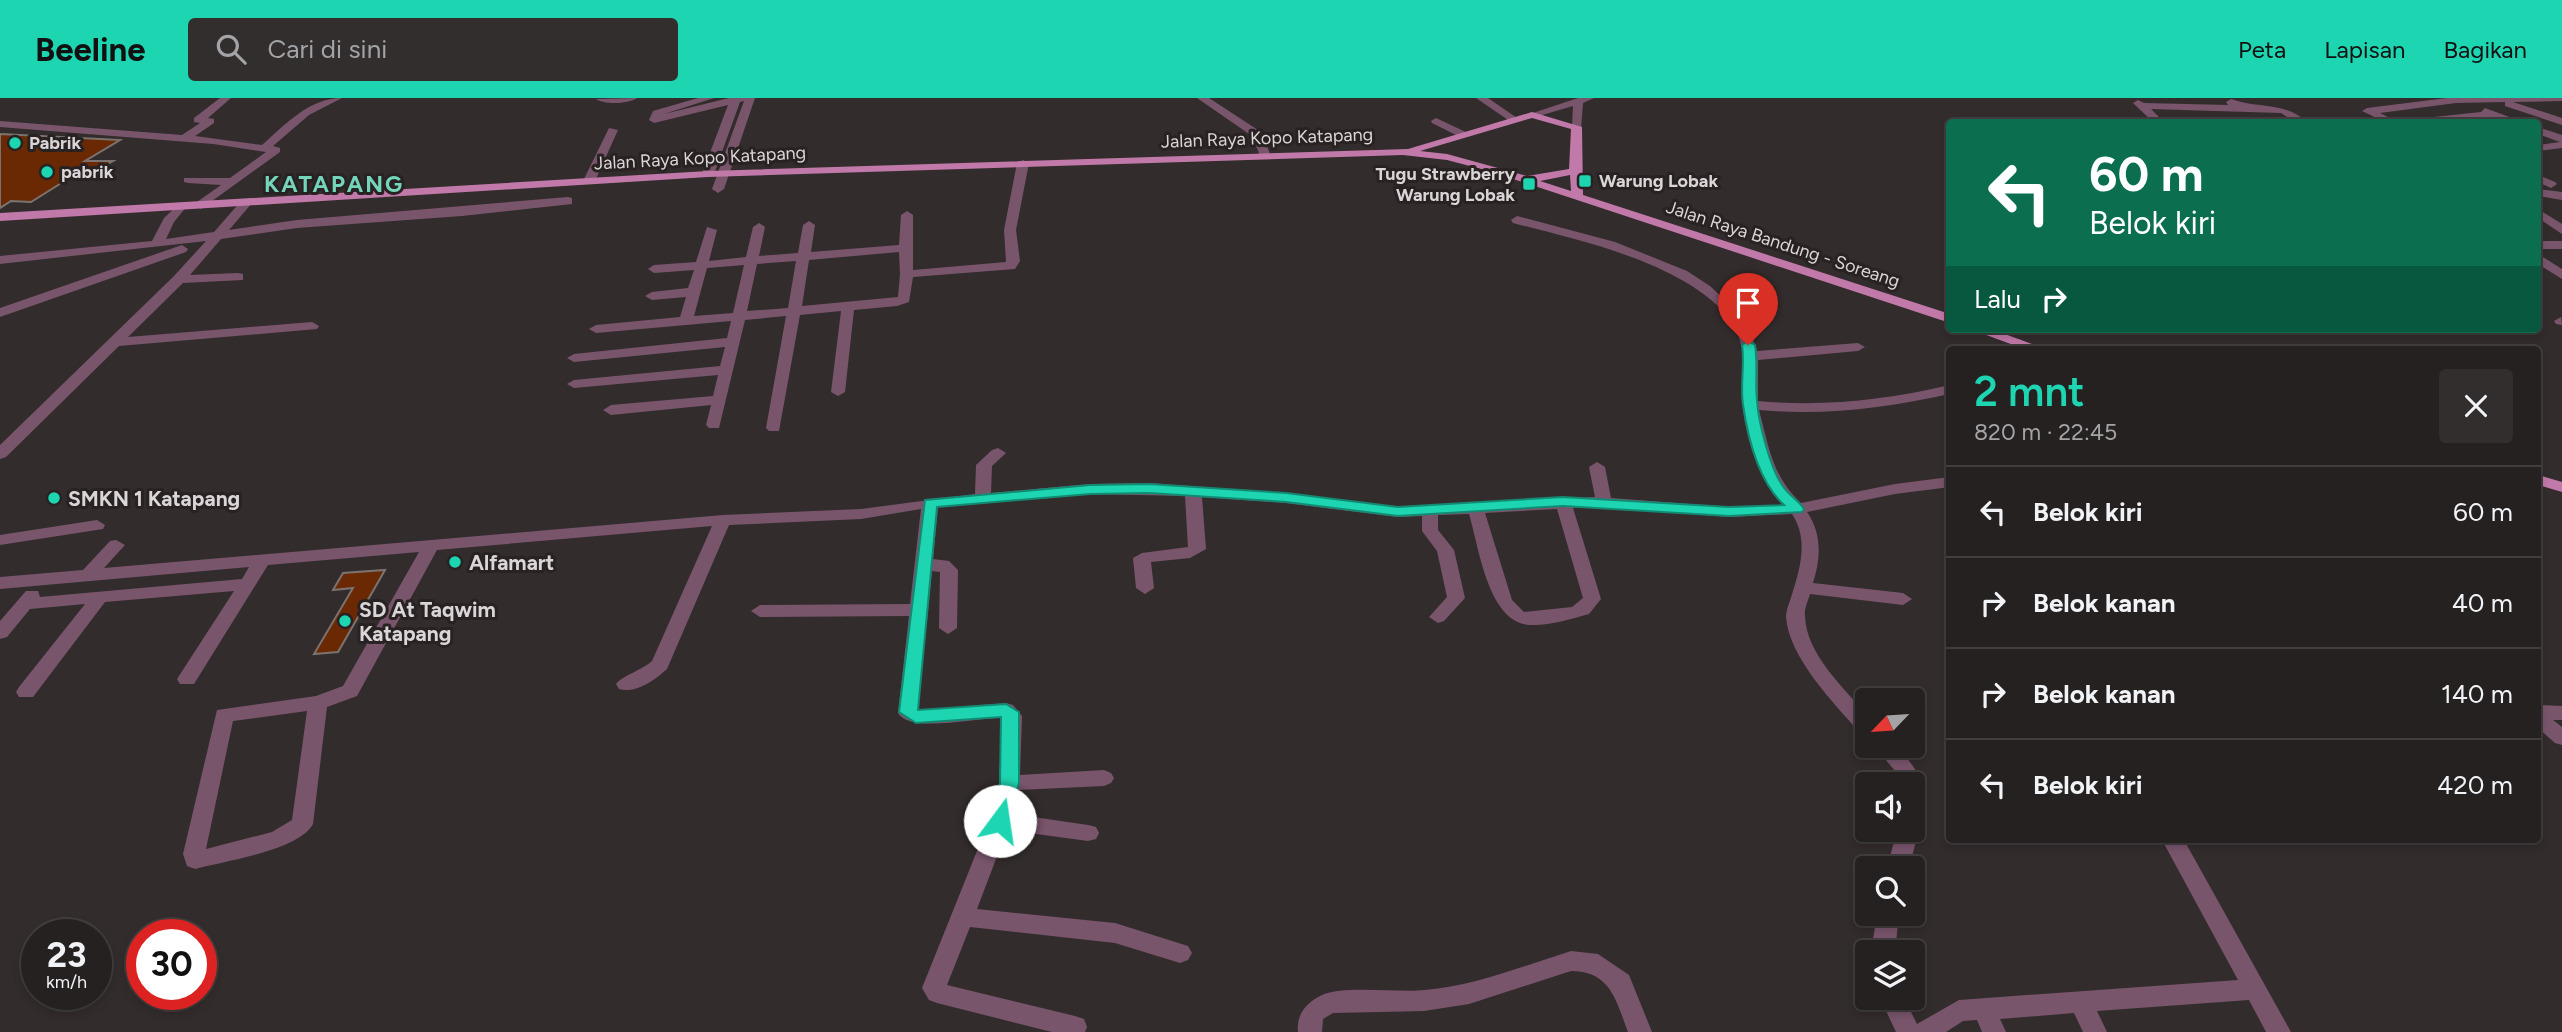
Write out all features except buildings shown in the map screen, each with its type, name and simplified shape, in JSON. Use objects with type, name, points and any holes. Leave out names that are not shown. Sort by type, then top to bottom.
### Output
[{"type":"main road","points":[[1427,150],[1464,135],[1531,115],[1577,127],[1574,171],[1577,195]]},
{"type":"main road","name":"Jalan Raya Bandung - Soreang","points":[[1403,152],[1427,150],[1462,160],[1577,195],[1946,317]]},
{"type":"main road","name":"Jalan Raya Kopo Katapang","points":[[0,217],[723,173],[1403,152]]},
{"type":"main road","points":[[1524,179],[1574,171]]},
{"type":"main road","points":[[1986,333],[2015,346]]},
{"type":"main road","points":[[2541,482],[2562,487]]},
{"type":"street","points":[[184,139],[211,121],[198,120],[226,98]]},
{"type":"street","points":[[266,147],[305,113],[337,98]]},
{"type":"street","points":[[601,99],[632,98]]},
{"type":"street","points":[[709,98],[657,113],[654,120],[733,99]]},
{"type":"street","points":[[719,189],[750,98]]},
{"type":"street","points":[[1202,98],[1257,134],[1265,156]]},
{"type":"street","points":[[1481,98],[1515,120]]},
{"type":"street","points":[[2225,98],[2239,108]]},
{"type":"street","points":[[2358,98],[2381,108]]},
{"type":"street","points":[[2386,119],[2367,111],[2453,99],[2562,98]]},
{"type":"street","points":[[708,174],[733,99]]},
{"type":"street","points":[[2453,99],[2509,119]]},
{"type":"street","points":[[2494,99],[2562,122]]},
{"type":"street","points":[[2536,99],[2562,107]]},
{"type":"street","points":[[1531,115],[1584,100]]},
{"type":"street","points":[[1577,127],[1584,100]]},
{"type":"street","points":[[2137,102],[2283,110],[2297,119]]},
{"type":"street","points":[[2137,102],[2156,119]]},
{"type":"street","points":[[2445,119],[2495,114]]},
{"type":"street","points":[[1436,121],[1464,135]]},
{"type":"street","points":[[0,124],[266,147],[276,151],[201,205]]},
{"type":"street","points":[[589,181],[613,130]]},
{"type":"street","points":[[2541,131],[2562,139]]},
{"type":"street","points":[[2541,148],[2562,145]]},
{"type":"street","points":[[907,274],[1014,264],[1010,230],[1023,163]]},
{"type":"street","points":[[2541,179],[2551,184]]},
{"type":"street","points":[[188,180],[232,182]]},
{"type":"street","points":[[2541,193],[2562,196]]},
{"type":"street","points":[[0,260],[328,221],[462,212],[568,201]]},
{"type":"street","points":[[0,454],[179,279],[212,236],[246,203]]},
{"type":"street","points":[[158,243],[168,221],[181,206]]},
{"type":"street","points":[[596,330],[902,301],[907,274],[907,215]]},
{"type":"street","points":[[2541,215],[2562,230]]},
{"type":"street","points":[[1517,220],[1611,245],[1695,281],[1741,323],[1758,356],[1760,406],[1770,478],[1777,490],[1803,507],[1809,527],[1812,589],[1795,614],[1800,635],[1821,674],[1855,714]]},
{"type":"street","points":[[774,428],[809,225]]},
{"type":"street","points":[[714,425],[760,227]]},
{"type":"street","points":[[686,321],[711,230]]},
{"type":"street","points":[[0,313],[212,236]]},
{"type":"street","points":[[2541,245],[2562,245]]},
{"type":"street","points":[[654,269],[905,248]]},
{"type":"street","points":[[2541,260],[2562,275]]},
{"type":"street","points":[[179,279],[238,277]]},
{"type":"street","points":[[652,296],[693,292]]},
{"type":"street","points":[[838,391],[848,307]]},
{"type":"street","points":[[113,342],[312,326]]},
{"type":"street","points":[[574,358],[733,342]]},
{"type":"street","points":[[1758,356],[1858,347]]},
{"type":"street","points":[[574,384],[727,370]]},
{"type":"street","points":[[1760,406],[1892,404],[1946,390]]},
{"type":"street","points":[[611,410],[720,400]]},
{"type":"street","points":[[983,499],[984,465],[998,453]]},
{"type":"street","points":[[1597,467],[1604,502]]},
{"type":"street","points":[[0,583],[723,520],[848,515],[930,503],[1090,489],[1193,491],[1286,498],[1385,511],[1430,512],[1563,502],[1604,502],[1729,512],[1803,507],[1946,483]]},
{"type":"street","points":[[1144,588],[1142,558],[1197,550],[1193,491]]},
{"type":"street","points":[[1476,509],[1504,602],[1518,617],[1530,619],[1583,610],[1592,599],[1563,502]]},
{"type":"street","points":[[930,503],[908,712],[916,717],[1006,710],[1010,712],[1009,783],[1000,821],[934,991],[1074,1027]]},
{"type":"street","points":[[1430,512],[1430,531],[1445,550],[1456,598],[1438,617]]},
{"type":"street","points":[[626,684],[647,676],[660,664],[723,520]]},
{"type":"street","points":[[0,540],[97,525]]},
{"type":"street","points":[[89,574],[116,545]]},
{"type":"street","points":[[318,703],[302,824],[278,839],[195,860],[224,715],[318,703],[350,691],[431,546]]},
{"type":"street","points":[[187,679],[262,559]]},
{"type":"street","points":[[923,565],[943,565],[949,570],[947,628]]},
{"type":"street","points":[[131,594],[149,569]]},
{"type":"street","points":[[0,633],[45,579]]},
{"type":"street","points":[[24,604],[246,584]]},
{"type":"street","points":[[1812,589],[1903,599]]},
{"type":"street","points":[[26,692],[100,597]]},
{"type":"street","points":[[760,611],[917,610]]},
{"type":"street","points":[[2541,712],[2562,713]]},
{"type":"street","points":[[2541,720],[2562,738]]},
{"type":"street","points":[[1895,758],[1908,772]]},
{"type":"street","points":[[1009,783],[1104,778]]},
{"type":"street","points":[[1000,821],[1088,833]]},
{"type":"street","points":[[2175,843],[2279,1032]]},
{"type":"street","points":[[963,917],[1115,933],[1180,953]]},
{"type":"street","points":[[1310,1032],[1308,1024],[1314,1012],[1329,1003],[1436,999],[1469,994],[1572,961],[1590,961],[1621,982],[1640,1032]]},
{"type":"street","points":[[1925,1032],[1959,1012],[2257,989]]},
{"type":"street","points":[[2081,1003],[2095,1032]]},
{"type":"street","points":[[1984,1009],[1994,1032]]},
{"type":"street","points":[[1898,1010],[1908,1032]]},
{"type":"place","name":"Pabrik","points":[[15,143]]},
{"type":"place","name":"pabrik","points":[[47,172]]},
{"type":"place","name":"Warung Lobak","points":[[1585,181]]},
{"type":"place","name":"Tugu Strawberry Warung Lobak","points":[[1529,184]]},
{"type":"place","name":"SMKN 1 Katapang","points":[[54,498]]},
{"type":"place","name":"Alfamart","points":[[455,562]]},
{"type":"place","name":"SD At Taqwim Katapang","points":[[345,621]]},
{"type":"district","name":"KATAPANG","points":[[334,184]]},
{"type":"route","points":[[1000,821],[1009,783],[1012,751],[1010,712],[1006,710],[916,717],[908,712],[930,503],[1090,489],[1149,488],[1286,498],[1398,512],[1476,509],[1545,502],[1604,502],[1729,512],[1797,509],[1777,490],[1766,466],[1750,405],[1748,376],[1752,363],[1748,345]]}]
